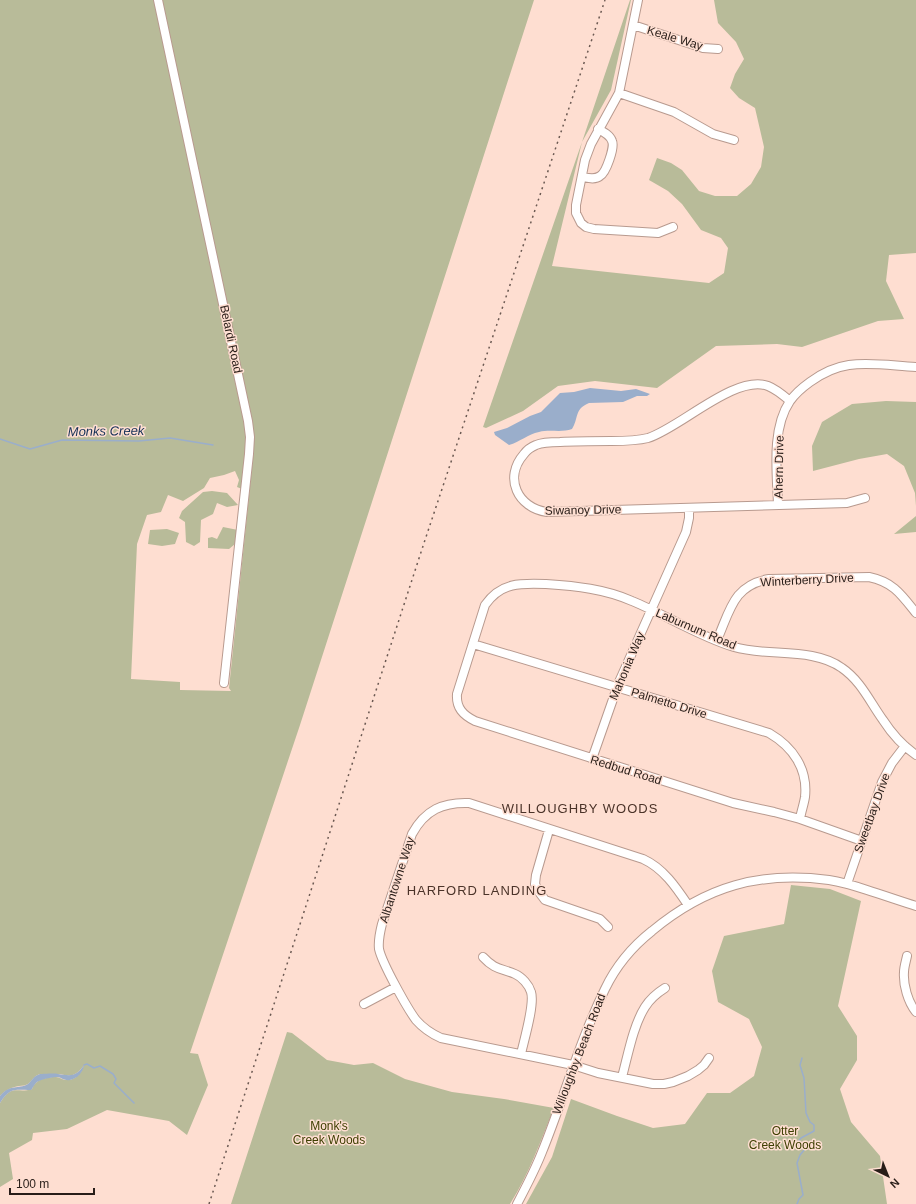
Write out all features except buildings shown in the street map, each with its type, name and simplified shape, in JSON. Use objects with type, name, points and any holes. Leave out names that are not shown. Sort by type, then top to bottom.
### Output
[{"type":"street","name":"Belardi Road","points":[[158,0],[250,437],[250,450],[224,683]]},
{"type":"street","points":[[638,0],[618,94],[598,129],[589,149],[576,205],[576,213],[580,222],[586,227],[594,229],[658,233],[673,227]]},
{"type":"street","name":"Keale Way","points":[[633,25],[703,48],[718,49]]},
{"type":"street","points":[[618,94],[674,112],[713,134],[734,140]]},
{"type":"street","points":[[582,177],[592,178],[602,175],[613,146],[613,142],[608,134],[598,129]]},
{"type":"street","name":"Ahern Drive","points":[[778,505],[776,467],[777,438],[784,414],[790,401],[803,387],[820,375],[849,365],[865,364],[916,367]]},
{"type":"street","name":"Siwanoy Drive","points":[[790,401],[779,392],[767,386],[756,384],[745,385],[734,389],[659,433],[647,438],[635,440],[545,443],[536,445],[520,458],[514,475],[514,485],[524,501],[530,507],[538,511],[555,512],[847,503],[865,498]]},
{"type":"street","name":"Mahonia Way","points":[[592,759],[617,687],[686,532],[689,518],[689,508]]},
{"type":"street","name":"Winterberry Drive","points":[[717,640],[737,596],[751,584],[764,580],[869,577],[878,579],[898,590],[916,613]]},
{"type":"street","name":"Laburnum Road","points":[[473,644],[485,605],[490,597],[502,588],[517,584],[537,584],[575,586],[595,589],[632,600],[651,610],[735,647],[761,652],[820,658],[842,667],[858,683],[883,721],[898,739],[916,755]]},
{"type":"street","name":"Palmetto Drive","points":[[473,644],[769,733],[784,743],[797,758],[804,774],[805,798],[800,819]]},
{"type":"street","name":"Redbud Road","points":[[473,644],[457,694],[458,706],[463,714],[474,721],[732,803],[800,819],[862,840]]},
{"type":"street","name":"Sweetbay Drive","points":[[847,884],[887,771],[905,746]]},
{"type":"street","name":"Albantowne Way","points":[[688,905],[664,873],[655,865],[643,859],[469,804],[454,803],[444,805],[425,816],[414,829],[380,936],[380,950],[382,958],[396,987],[415,1019],[434,1035],[441,1038],[573,1065],[598,1073],[654,1084],[673,1082],[698,1070],[709,1058]]},
{"type":"street","points":[[549,830],[536,875],[535,884],[539,892],[545,900],[600,919],[608,927]]},
{"type":"street","name":"Willoughby Beach Road","points":[[517,1204],[542,1153],[573,1065],[602,994],[618,967],[638,942],[667,918],[712,893],[733,886],[767,879],[790,877],[830,880],[916,906]]},
{"type":"street","points":[[907,956],[904,973],[906,986],[910,1003],[916,1012]]},
{"type":"street","points":[[483,957],[493,967],[519,976],[526,982],[531,992],[531,1005],[521,1054]]},
{"type":"street","points":[[364,1004],[396,987]]},
{"type":"street","points":[[622,1077],[636,1028],[644,1008],[650,1000],[665,988]]},
{"type":"green space","points":[[0,0],[534,0],[300,725],[190,1053],[198,1054],[208,1085],[187,1135],[169,1121],[107,1110],[67,1129],[33,1133],[32,1140],[9,1153],[13,1179],[0,1187],[0,1103],[4,1097],[11,1091],[32,1089],[36,1083],[45,1078],[59,1077],[69,1080],[75,1078],[80,1074],[84,1065],[73,1075],[41,1074],[35,1077],[28,1084],[11,1088],[0,1096]],"holes":[[[248,446],[254,448],[229,688],[231,691],[180,690],[180,682],[131,679],[137,544],[147,515],[161,512],[168,495],[183,501],[204,488],[210,478],[235,471],[239,480],[237,487],[242,489]]]},
{"type":"green space","points":[[630,0],[631,0],[611,90],[582,142]]},
{"type":"green space","points":[[714,0],[916,0],[916,253],[889,255],[886,281],[904,319],[878,321],[802,347],[777,344],[716,346],[657,388],[595,381],[558,386],[523,411],[486,428],[483,427],[582,142],[552,266],[709,283],[724,273],[728,248],[721,238],[701,230],[682,204],[668,191],[649,180],[657,158],[671,163],[682,170],[699,191],[715,196],[737,196],[751,184],[761,167],[764,147],[755,108],[739,98],[730,88],[735,74],[744,59],[736,42],[718,23]]},
{"type":"green space","points":[[886,401],[916,402],[916,506],[915,493],[904,466],[887,454],[859,459],[813,471],[812,446],[822,422],[852,404]]},
{"type":"green space","points":[[212,491],[227,493],[238,505],[227,507],[217,503],[213,514],[201,520],[200,542],[194,546],[186,542],[185,522],[179,518],[182,511],[203,492]]},
{"type":"green space","points":[[916,516],[916,532],[894,534]]},
{"type":"green space","points":[[223,527],[238,530],[235,544],[229,549],[208,548],[208,538],[212,537],[217,539]]},
{"type":"green space","points":[[167,529],[179,533],[175,544],[162,546],[148,544],[150,530]]},
{"type":"green space","name":"Otter Creek Woods","points":[[791,885],[830,889],[861,901],[838,1006],[857,1036],[857,1060],[840,1089],[851,1122],[880,1156],[887,1204],[526,1204],[552,1157],[571,1099],[653,1128],[685,1124],[707,1093],[730,1093],[754,1076],[762,1047],[749,1019],[718,1002],[712,971],[724,936],[784,924]]},
{"type":"green space","name":"Monk's Creek Woods","points":[[287,1032],[292,1033],[327,1060],[354,1065],[373,1063],[405,1079],[452,1092],[554,1108],[529,1169],[510,1204],[231,1204]]},
{"type":"water","points":[[590,388],[621,391],[636,389],[650,394],[647,396],[637,396],[623,402],[589,403],[584,405],[579,411],[572,429],[531,434],[509,445],[495,435],[494,432],[507,428],[541,412],[560,393],[574,392]]},
{"type":"water","points":[[84,1065],[80,1074],[73,1079],[67,1080],[58,1077],[39,1081],[31,1090],[13,1090],[7,1094],[0,1103],[0,1096],[8,1089],[24,1086],[40,1074],[73,1075],[76,1074]]},
{"type":"waterway","name":"Monks Creek","points":[[0,439],[30,449],[62,440],[139,441],[170,438],[213,445]]},
{"type":"waterway","points":[[797,1204],[803,1195],[797,1163],[800,1155],[805,1149],[798,1142],[801,1138],[814,1131],[814,1125],[810,1122],[806,1113],[804,1078],[800,1065],[802,1058]]},
{"type":"waterway","points":[[84,1065],[87,1064],[94,1068],[100,1066],[113,1074],[116,1079],[114,1083],[134,1103]]},
{"type":"railway","points":[[209,1204],[424,543],[605,0]]},
{"type":"district","name":"WILLOUGHBY WOODS","points":[[580,808]]},
{"type":"district","name":"HARFORD LANDING","points":[[477,890]]}]
